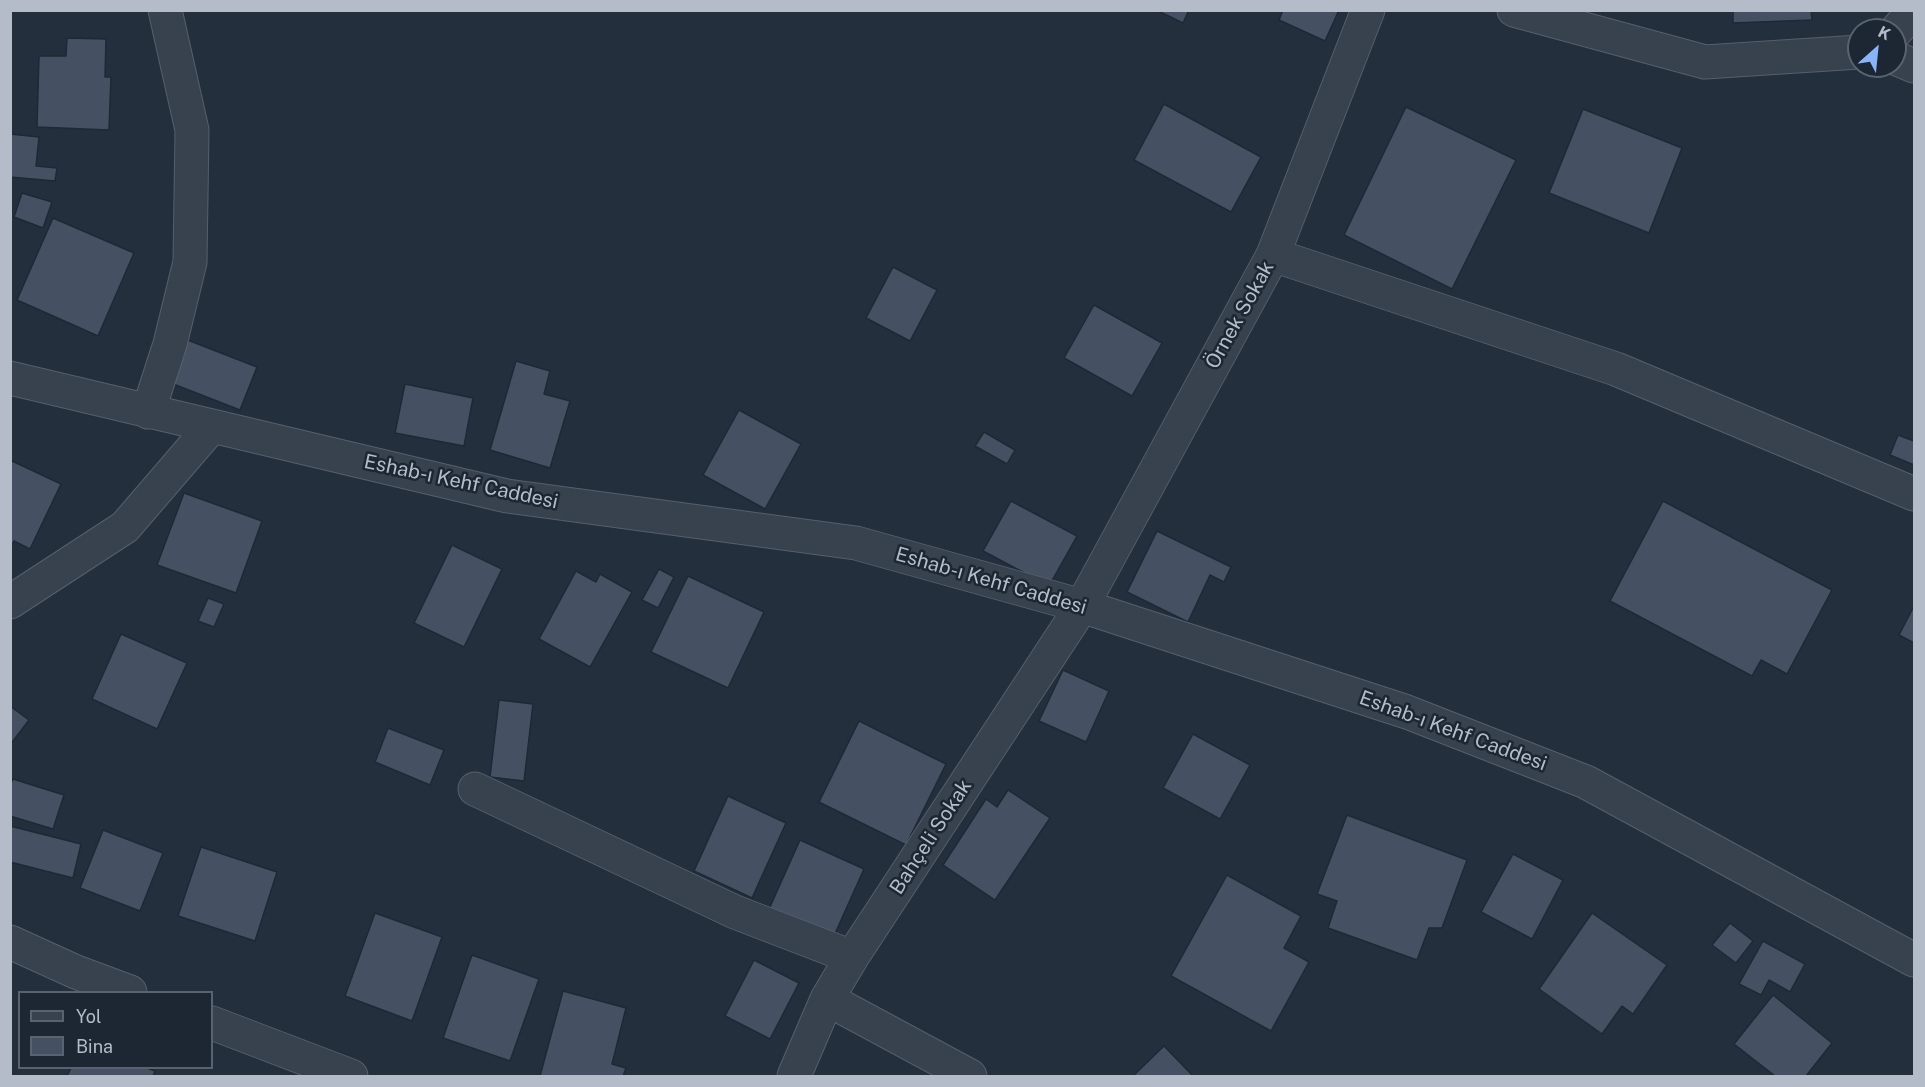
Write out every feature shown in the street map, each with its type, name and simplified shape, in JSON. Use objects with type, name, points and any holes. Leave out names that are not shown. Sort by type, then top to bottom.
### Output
[{"type":"street","points":[[148,412],[170,344],[190,262],[192,130],[165,10]]},
{"type":"street","name":"Örnek Sokak","points":[[1082,606],[1273,255],[1368,10]]},
{"type":"street","points":[[1514,10],[1705,62],[1847,53]]},
{"type":"street","points":[[1273,255],[1616,369],[1914,494]]},
{"type":"street","name":"Eshab-ı Kehf Caddesi","points":[[10,378],[507,496],[856,543],[1082,606],[1407,712],[1586,782],[1914,960]]},
{"type":"street","points":[[10,602],[124,526],[211,427]]},
{"type":"street","name":"Bahçeli Sokak","points":[[795,1077],[827,999],[852,957],[1082,606]]},
{"type":"street","points":[[475,789],[735,912],[852,957]]},
{"type":"street","points":[[10,942],[125,991]]},
{"type":"street","points":[[827,999],[969,1077]]},
{"type":"street","points":[[213,1023],[351,1077]]},
{"type":"building","points":[[1156,10],[1189,10],[1183,23]]},
{"type":"building","points":[[1283,10],[1339,10],[1325,41],[1279,20]]},
{"type":"building","points":[[1733,10],[1811,10],[1812,20],[1733,23]]},
{"type":"building","points":[[67,38],[106,39],[105,77],[111,77],[109,130],[37,127],[39,56],[66,56]]},
{"type":"building","points":[[1164,104],[1261,157],[1231,212],[1134,160]]},
{"type":"building","points":[[1406,107],[1516,160],[1452,289],[1344,235]]},
{"type":"building","points":[[1583,109],[1682,148],[1649,233],[1549,193]]},
{"type":"building","points":[[10,134],[39,137],[36,166],[57,168],[55,181],[10,177]]},
{"type":"building","points":[[22,193],[52,202],[43,228],[14,217]]},
{"type":"building","points":[[53,218],[134,253],[98,336],[17,300]]},
{"type":"building","points":[[893,267],[937,290],[910,341],[866,318]]},
{"type":"building","points":[[1094,305],[1162,343],[1132,396],[1064,358]]},
{"type":"building","points":[[185,339],[257,367],[240,410],[168,382]]},
{"type":"building","points":[[516,361],[550,371],[544,394],[570,401],[550,468],[490,450]]},
{"type":"building","points":[[405,384],[473,398],[464,446],[395,433]]},
{"type":"building","points":[[739,410],[801,444],[765,509],[703,475]]},
{"type":"building","points":[[984,432],[1015,450],[1007,464],[975,446]]},
{"type":"building","points":[[1898,435],[1914,441],[1914,465],[1890,455]]},
{"type":"building","points":[[10,460],[61,484],[30,549],[14,541],[10,548]]},
{"type":"building","points":[[184,493],[262,521],[236,593],[157,565]]},
{"type":"building","points":[[1011,501],[1077,536],[1049,586],[983,551]]},
{"type":"building","points":[[1663,501],[1832,590],[1787,674],[1761,660],[1752,676],[1610,601]]},
{"type":"building","points":[[1157,531],[1231,567],[1224,582],[1210,575],[1188,622],[1127,592]]},
{"type":"building","points":[[452,545],[502,569],[464,647],[414,623]]},
{"type":"building","points":[[659,569],[674,577],[658,608],[642,600]]},
{"type":"building","points":[[576,571],[596,582],[600,574],[632,592],[590,667],[539,639]]},
{"type":"building","points":[[688,576],[764,612],[728,688],[651,652]]},
{"type":"building","points":[[208,598],[224,604],[214,627],[198,621]]},
{"type":"building","points":[[1914,606],[1914,643],[1899,635]]},
{"type":"building","points":[[121,634],[187,663],[157,729],[92,699]]},
{"type":"building","points":[[1063,670],[1109,691],[1086,742],[1039,721]]},
{"type":"building","points":[[499,700],[533,704],[524,781],[490,777]]},
{"type":"building","points":[[10,706],[29,720],[10,745]]},
{"type":"building","points":[[859,721],[946,764],[906,845],[819,802]]},
{"type":"building","points":[[388,728],[444,750],[430,785],[375,762]]},
{"type":"building","points":[[1193,734],[1250,765],[1220,819],[1163,788]]},
{"type":"building","points":[[13,779],[64,795],[53,829],[10,816],[10,785]]},
{"type":"building","points":[[1008,790],[1050,818],[995,900],[943,865],[986,799],[997,807]]},
{"type":"building","points":[[728,796],[786,823],[752,898],[694,871]]},
{"type":"building","points":[[1347,815],[1467,860],[1442,928],[1429,928],[1417,960],[1328,928],[1337,901],[1317,894]]},
{"type":"building","points":[[10,826],[81,844],[73,878],[10,862]]},
{"type":"building","points":[[103,830],[163,853],[140,911],[80,888]]},
{"type":"building","points":[[800,840],[864,869],[829,947],[765,918]]},
{"type":"building","points":[[201,847],[277,872],[255,941],[178,916]]},
{"type":"building","points":[[1513,854],[1563,880],[1532,939],[1481,912]]},
{"type":"building","points":[[1227,875],[1301,916],[1284,948],[1309,962],[1271,1031],[1171,976]]},
{"type":"building","points":[[375,913],[442,937],[412,1021],[345,996]]},
{"type":"building","points":[[1592,913],[1667,965],[1633,1014],[1622,1006],[1602,1034],[1539,989]]},
{"type":"building","points":[[1730,923],[1753,941],[1736,963],[1712,945]]},
{"type":"building","points":[[1763,941],[1805,964],[1790,992],[1769,980],[1761,995],[1739,984]]},
{"type":"building","points":[[472,955],[539,979],[510,1061],[443,1038]]},
{"type":"building","points":[[754,960],[799,983],[770,1039],[725,1016]]},
{"type":"building","points":[[563,991],[626,1008],[612,1064],[626,1068],[623,1076],[540,1076]]},
{"type":"building","points":[[1773,995],[1832,1043],[1806,1076],[1775,1076],[1734,1044]]},
{"type":"building","points":[[1164,1046],[1193,1076],[1133,1076]]},
{"type":"building","points":[[70,1069],[150,1069],[155,1071],[153,1076],[67,1076]]}]
